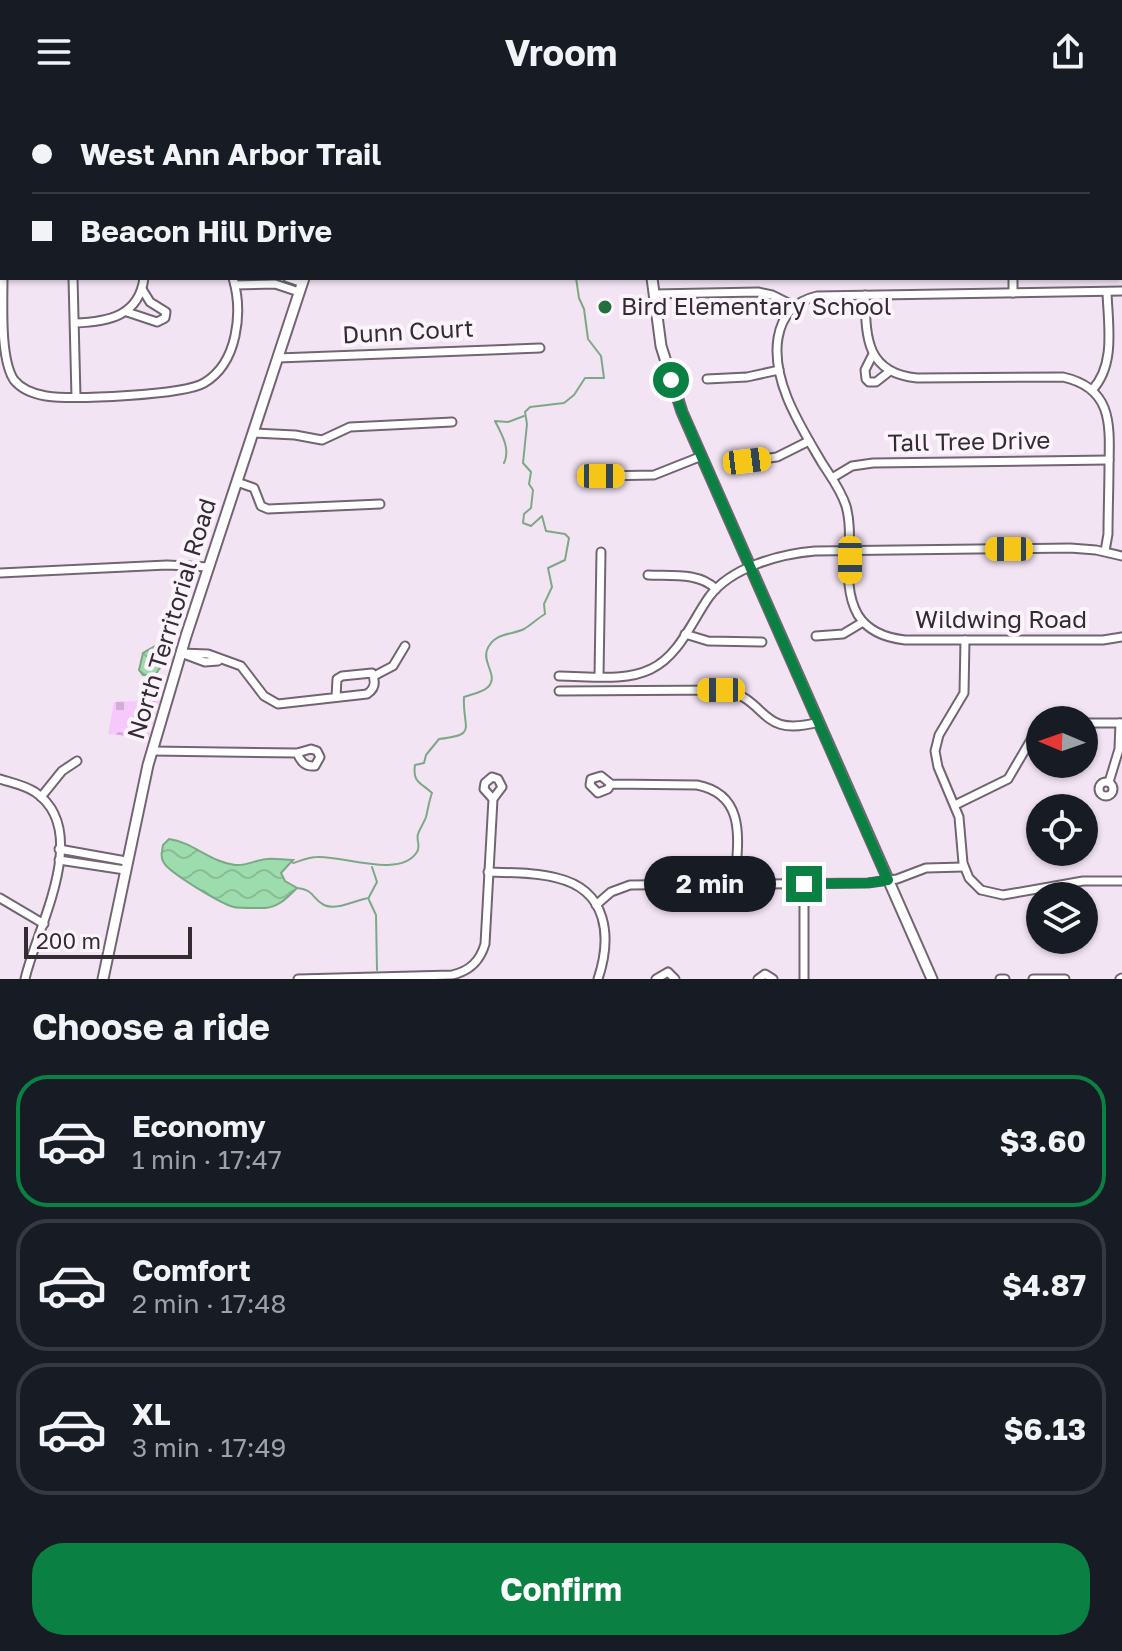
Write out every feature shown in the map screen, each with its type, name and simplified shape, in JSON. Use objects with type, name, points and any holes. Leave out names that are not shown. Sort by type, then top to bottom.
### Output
[{"type":"street","points":[[3,280],[8,371],[25,390],[46,396],[76,397],[184,391],[205,383],[220,368],[231,348],[239,317],[234,281],[302,284]]},
{"type":"street","points":[[73,280],[76,397]]},
{"type":"street","points":[[75,323],[108,321],[127,312],[142,289],[144,280]]},
{"type":"street","points":[[652,280],[658,329],[682,412],[932,979]]},
{"type":"street","points":[[1013,280],[1013,293]]},
{"type":"street","name":"North Territorial Road","points":[[103,979],[152,751],[302,284]]},
{"type":"street","points":[[127,312],[157,322],[165,318],[166,312],[152,304],[142,289]]},
{"type":"street","points":[[816,636],[843,634],[863,622],[851,595],[847,511],[792,406],[779,370],[779,332],[794,306],[817,296],[1122,291]]},
{"type":"street","points":[[654,294],[758,292],[794,306]]},
{"type":"street","points":[[1092,390],[1108,362],[1107,292]]},
{"type":"street","points":[[865,295],[865,332],[873,354],[890,371],[917,378],[1063,377],[1078,381],[1092,390],[1108,417],[1108,534],[1105,551]]},
{"type":"street","name":"Dunn Court","points":[[278,358],[540,348]]},
{"type":"street","points":[[873,354],[865,370],[869,382],[876,382],[890,371]]},
{"type":"street","points":[[707,379],[747,377],[779,370]]},
{"type":"street","points":[[253,433],[322,440],[350,427],[452,422]]},
{"type":"street","points":[[747,461],[777,457],[809,441]]},
{"type":"street","points":[[601,476],[654,475],[702,456]]},
{"type":"street","name":"Tall Tree Drive","points":[[832,478],[852,466],[873,463],[1109,460]]},
{"type":"street","points":[[237,482],[254,488],[261,506],[268,509],[380,504]]},
{"type":"street","points":[[559,676],[635,675],[653,668],[670,655],[716,589],[751,568],[794,553],[1070,548],[1122,556]]},
{"type":"street","points":[[599,676],[601,552]]},
{"type":"street","points":[[0,573],[167,565],[209,567]]},
{"type":"street","points":[[648,575],[695,578],[708,582],[716,589]]},
{"type":"street","name":"Wildwing Road","points":[[863,622],[895,639],[1103,640],[1122,637]]},
{"type":"street","points":[[685,634],[708,641],[762,642]]},
{"type":"street","points":[[965,640],[964,693],[939,735],[935,751],[938,767],[962,826],[964,867],[976,886],[996,895],[1083,881],[1122,881]]},
{"type":"street","points":[[374,676],[393,666],[405,646]]},
{"type":"street","points":[[181,653],[196,652],[244,668],[264,696],[278,704],[367,694],[375,684],[374,676],[367,672],[342,676],[337,679],[336,697]]},
{"type":"street","points":[[559,691],[726,690],[736,693],[766,718],[781,726],[802,727],[819,722]]},
{"type":"street","points":[[1098,723],[1121,723],[1119,749],[1109,782]]},
{"type":"street","points":[[955,805],[1008,779],[1026,748]]},
{"type":"street","points":[[152,751],[297,753]]},
{"type":"street","points":[[41,797],[62,771],[77,761]]},
{"type":"street","points":[[0,779],[23,786],[41,797],[57,821],[59,860],[52,901],[25,979]]},
{"type":"street","points":[[611,784],[697,785],[710,788],[722,796],[732,809],[737,825],[735,884]]},
{"type":"street","points":[[298,979],[452,975],[464,972],[478,961],[483,950],[493,799]]},
{"type":"street","points":[[59,849],[126,866]]},
{"type":"street","points":[[59,860],[126,866]]},
{"type":"street","points":[[596,905],[611,892],[630,885],[868,883],[926,868],[964,867]]},
{"type":"street","points":[[488,872],[560,878],[581,888],[603,919],[606,938],[598,979]]},
{"type":"street","points":[[804,884],[804,979]]},
{"type":"street","points":[[0,898],[44,924]]},
{"type":"street","points":[[656,979],[668,972],[675,979]]},
{"type":"street","points":[[758,979],[765,974],[773,979]]},
{"type":"street","points":[[1033,979],[1065,979]]},
{"type":"green space","points":[[160,700],[148,738],[108,734],[114,702]]},
{"type":"water","points":[[162,642],[170,644],[164,662],[155,675],[143,675],[139,670],[143,653]]},
{"type":"water","points":[[169,839],[235,865],[267,859],[293,860],[281,873],[285,881],[297,888],[275,906],[239,908],[228,905],[168,868],[162,857],[163,845]]},
{"type":"waterway","points":[[293,863],[317,857],[384,865],[409,860],[419,848],[418,834],[432,793],[416,779],[415,765],[424,763],[426,755],[439,739],[464,732],[464,697],[483,691],[491,683],[486,655],[490,644],[499,637],[524,629],[545,614],[544,604],[552,587],[548,568],[565,560],[569,538],[565,534],[546,531],[542,516],[531,526],[523,523],[524,514],[531,508],[533,490],[529,484],[531,472],[523,463],[527,424],[525,412],[530,407],[564,403],[574,395],[585,378],[604,378],[601,356],[588,339],[576,280]]},
{"type":"waterway","points":[[504,463],[506,447],[495,421],[508,422],[524,416]]},
{"type":"waterway","points":[[369,897],[377,882],[372,867]]},
{"type":"waterway","points":[[297,888],[310,892],[329,907],[369,898]]},
{"type":"waterway","points":[[369,900],[376,915],[377,970]]},
{"type":"place","name":"Bird Elementary School","points":[[605,307]]},
{"type":"route","points":[[671,380],[682,412],[888,880],[804,884]]}]
